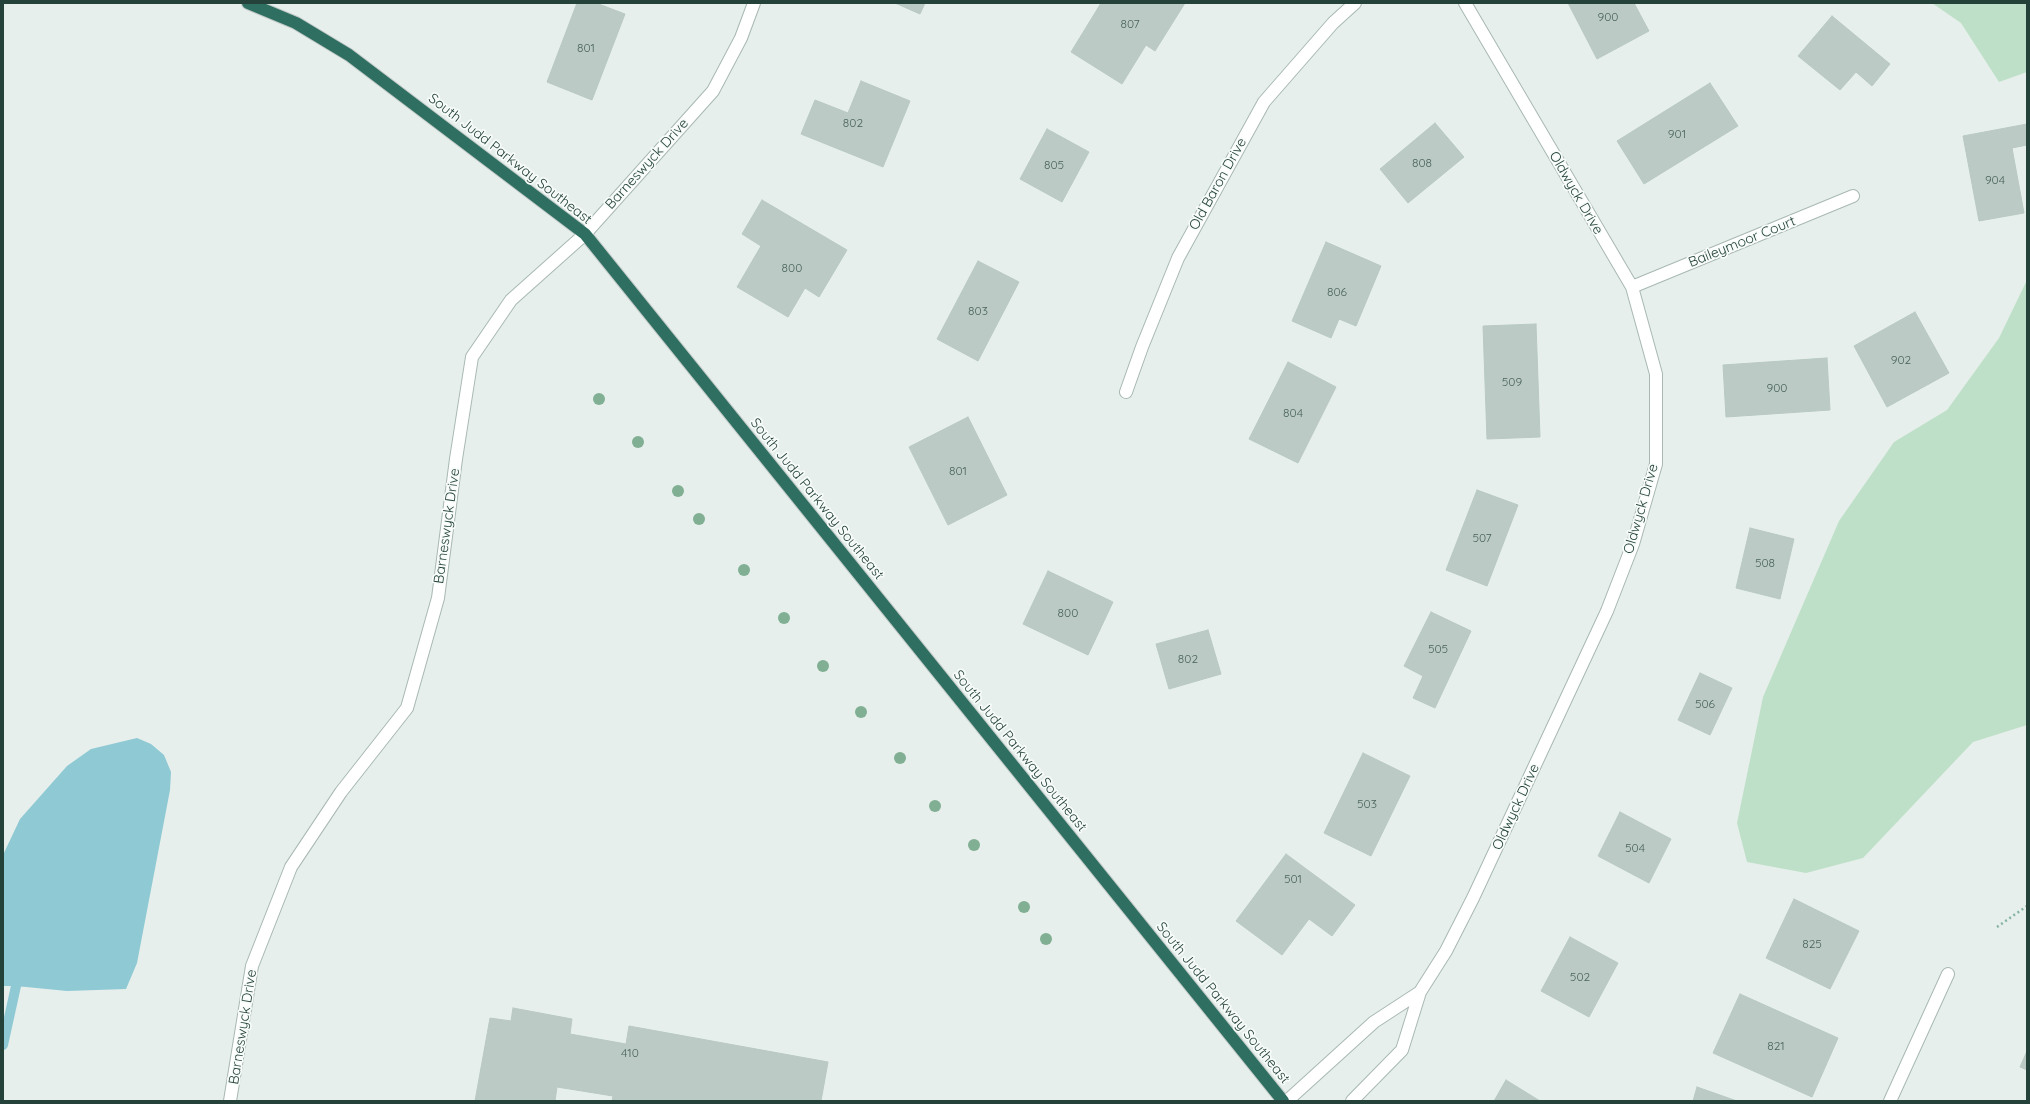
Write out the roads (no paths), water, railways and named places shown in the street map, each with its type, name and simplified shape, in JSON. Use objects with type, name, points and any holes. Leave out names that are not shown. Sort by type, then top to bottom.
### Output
[{"type":"highway","name":"South Judd Parkway Southeast","points":[[248,3],[296,23],[349,55],[585,234],[1283,1101]]},
{"type":"street","name":"Barneswyck Drive","points":[[230,1101],[252,966],[291,867],[341,792],[407,708],[438,598],[456,459],[472,357],[511,300],[585,234],[713,91],[741,38],[754,3]]},
{"type":"street","name":"Old Baron Drive","points":[[1126,392],[1142,347],[1178,258],[1264,102],[1333,22],[1355,3]]},
{"type":"street","name":"Oldwyck Drive","points":[[1352,1101],[1402,1050],[1420,992],[1446,951],[1473,898],[1607,611],[1633,544],[1656,464],[1656,374],[1632,287],[1464,3]]},
{"type":"street","name":"Baileymoor Court","points":[[1632,287],[1853,196]]},
{"type":"street","points":[[1890,1101],[1948,974]]},
{"type":"street","name":"Oldwyck Drive","points":[[1287,1101],[1374,1022],[1420,992]]},
{"type":"water","points":[[137,738],[151,744],[164,755],[171,772],[170,790],[137,963],[126,989],[67,991],[3,986],[3,855],[20,819],[67,766],[91,749]]},
{"type":"waterway","points":[[3,1045],[16,986],[22,974]]}]
